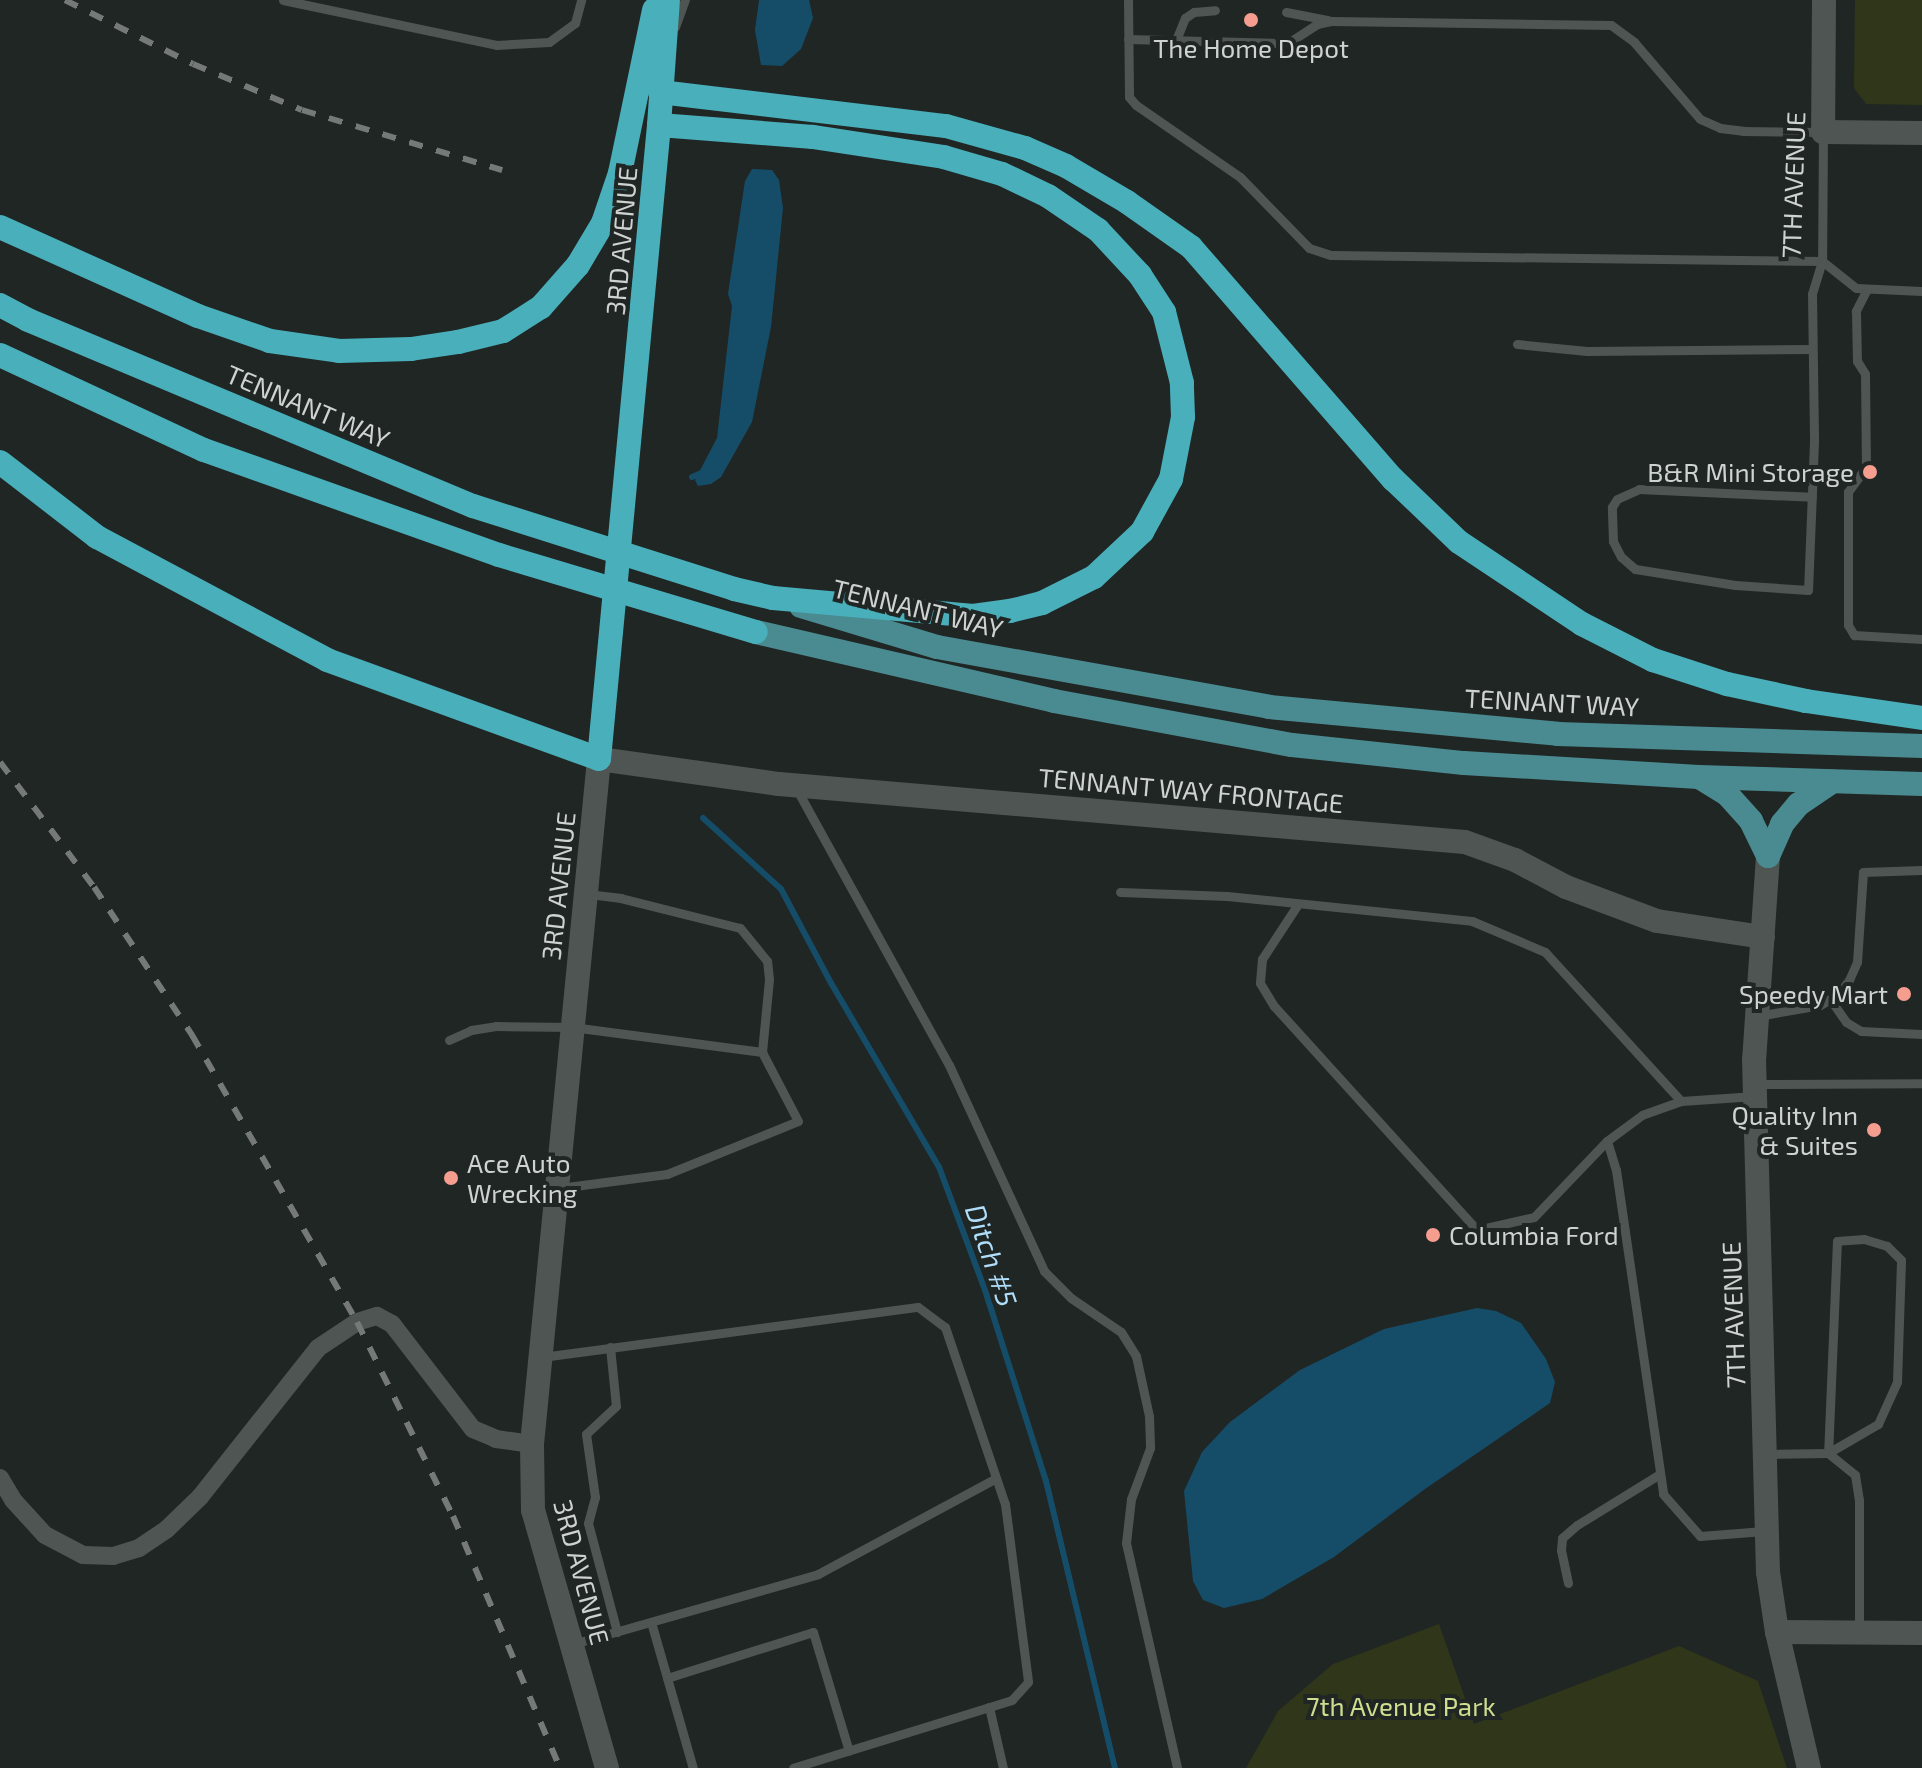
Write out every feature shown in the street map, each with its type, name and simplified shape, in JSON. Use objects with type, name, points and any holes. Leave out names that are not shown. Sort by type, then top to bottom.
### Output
[{"type":"highway","points":[[0,227],[198,316],[270,341],[339,351],[411,349],[503,331],[541,307],[578,265],[603,223],[620,173],[656,0]]},
{"type":"highway","name":"3RD AVENUE","points":[[599,759],[668,0]]},
{"type":"highway","points":[[660,92],[946,126],[1025,148],[1066,166],[1127,202],[1191,247],[1393,479],[1459,542],[1582,624],[1653,660],[1727,684],[1806,701],[1922,718]]},
{"type":"highway","points":[[659,125],[880,145],[944,157],[1002,174],[1048,196],[1098,230],[1140,275],[1164,312],[1176,347],[1183,417],[1171,479],[1142,532],[1094,577],[1042,603],[973,616],[773,598]]},
{"type":"highway","name":"TENNANT WAY","points":[[0,305],[28,320],[473,506],[734,589],[773,598]]},
{"type":"highway","points":[[0,355],[204,450],[499,555],[756,632]]},
{"type":"highway","points":[[0,462],[97,537],[327,660],[599,759]]},
{"type":"main road","name":"7TH AVENUE","points":[[1823,132],[1824,0]]},
{"type":"main road","points":[[1823,132],[1922,133]]},
{"type":"main road","name":"TENNANT WAY","points":[[773,598],[937,647],[1269,707],[1558,734],[1922,746]]},
{"type":"main road","points":[[756,632],[1054,701],[1292,745],[1464,763],[1699,777],[1922,784]]},
{"type":"main road","name":"TENNANT WAY FRONTAGE","points":[[599,759],[794,785],[1465,842],[1515,860],[1566,887],[1657,921],[1763,937]]},
{"type":"main road","name":"3RD AVENUE","points":[[599,759],[532,1444],[533,1510],[607,1768]]},
{"type":"main road","points":[[1699,777],[1727,794],[1751,821],[1768,856]]},
{"type":"main road","points":[[1768,856],[1782,824],[1799,804],[1832,782]]},
{"type":"main road","name":"7TH AVENUE","points":[[1768,856],[1754,1016],[1767,1531],[1777,1632],[1809,1768]]},
{"type":"main road","points":[[1777,1632],[1922,1633]]},
{"type":"street","points":[[0,1478],[13,1500],[45,1535],[83,1555],[113,1556],[139,1548],[167,1529],[200,1497],[318,1348],[357,1322],[377,1316],[392,1324],[473,1429],[496,1439],[532,1444]]},
{"type":"lane","points":[[283,0],[496,45],[549,42],[575,23],[581,0]]},
{"type":"lane","points":[[663,56],[685,0]]},
{"type":"lane","points":[[1128,0],[1127,86],[1136,105],[1240,177],[1309,248],[1331,255],[1822,261],[1856,288],[1922,291]]},
{"type":"lane","points":[[1176,40],[1185,18],[1194,12],[1215,10]]},
{"type":"lane","points":[[1286,12],[1331,21],[1611,25],[1634,42],[1700,119],[1720,128],[1743,131],[1823,132]]},
{"type":"lane","points":[[1128,39],[1277,43],[1291,41],[1317,24],[1331,21]]},
{"type":"lane","name":"7TH AVENUE","points":[[1812,497],[1639,489],[1617,499],[1612,507],[1613,541],[1621,557],[1635,569],[1735,585],[1808,590],[1812,497],[1812,294],[1822,261],[1823,132]]},
{"type":"lane","points":[[1867,289],[1856,311],[1857,361],[1865,374],[1866,467],[1848,492],[1848,625],[1854,635],[1922,639]]},
{"type":"lane","points":[[1517,344],[1587,351],[1812,349]]},
{"type":"lane","points":[[794,785],[949,1065],[1044,1271],[1071,1298],[1121,1332],[1136,1356],[1149,1416],[1150,1448],[1131,1499],[1126,1543],[1177,1768]]},
{"type":"lane","points":[[1754,1016],[1801,1010],[1830,999],[1849,980],[1857,962],[1863,872],[1922,870]]},
{"type":"lane","points":[[1120,892],[1227,896],[1472,921],[1545,952],[1681,1101]]},
{"type":"lane","points":[[557,1188],[667,1174],[798,1121],[762,1052],[769,979],[767,961],[740,928],[621,898],[586,894]]},
{"type":"lane","points":[[1298,904],[1262,959],[1260,983],[1274,1006],[1477,1230],[1534,1217],[1607,1141],[1642,1115],[1681,1101],[1755,1090],[1922,1083]]},
{"type":"lane","points":[[1830,999],[1846,1022],[1861,1031],[1922,1034]]},
{"type":"lane","points":[[449,1040],[471,1030],[496,1026],[572,1027],[762,1052]]},
{"type":"lane","points":[[1607,1141],[1616,1170],[1663,1494],[1700,1536],[1767,1531]]},
{"type":"lane","points":[[1765,1454],[1828,1453],[1878,1424],[1897,1382],[1901,1260],[1887,1246],[1864,1239],[1837,1241],[1828,1453]]},
{"type":"lane","points":[[541,1357],[918,1307],[945,1327],[1005,1504],[1028,1682],[1012,1700],[793,1768]]},
{"type":"lane","points":[[610,1347],[616,1406],[586,1434],[595,1497],[588,1523],[617,1632]]},
{"type":"lane","points":[[1828,1453],[1855,1475],[1859,1500],[1859,1632]]},
{"type":"lane","points":[[1568,1583],[1561,1550],[1562,1538],[1577,1525],[1660,1474]]},
{"type":"lane","points":[[571,1644],[818,1574],[996,1478]]},
{"type":"lane","points":[[651,1622],[693,1768]]},
{"type":"lane","points":[[667,1678],[813,1632],[849,1751]]},
{"type":"lane","points":[[989,1707],[1003,1768]]},
{"type":"green space","points":[[1855,0],[1922,0],[1922,105],[1866,104],[1854,88]]},
{"type":"green space","name":"7th Avenue Park","points":[[1439,1624],[1474,1724],[1679,1646],[1758,1681],[1787,1768],[1246,1768],[1278,1711],[1333,1664]]},
{"type":"water","points":[[759,0],[809,0],[813,18],[801,49],[782,66],[761,65],[755,30]]},
{"type":"water","points":[[752,169],[772,170],[779,180],[783,208],[771,327],[752,422],[721,477],[711,484],[698,486],[695,480],[717,438],[732,306],[728,294],[745,181]]},
{"type":"water","points":[[1477,1308],[1496,1311],[1521,1323],[1546,1359],[1555,1382],[1550,1403],[1425,1489],[1334,1557],[1262,1599],[1224,1608],[1203,1600],[1193,1581],[1184,1491],[1202,1452],[1230,1422],[1300,1370],[1384,1329]]},
{"type":"waterway","points":[[692,477],[704,472]]},
{"type":"waterway","name":"Ditch #5","points":[[703,818],[781,889],[831,983],[939,1167],[985,1290],[1046,1481],[1115,1768]]},
{"type":"railway","points":[[65,0],[193,64],[302,110],[502,170]]},
{"type":"railway","points":[[0,762],[94,887],[192,1035],[357,1322],[453,1516],[560,1768]]},
{"type":"place","name":"The Home Depot","points":[[1251,20]]},
{"type":"place","name":"B&R Mini Storage","points":[[1870,472]]},
{"type":"place","name":"Speedy Mart","points":[[1904,994]]},
{"type":"place","name":"Quality Inn & Suites","points":[[1874,1130]]},
{"type":"place","name":"Ace Auto Wrecking","points":[[451,1178]]},
{"type":"place","name":"Columbia Ford","points":[[1433,1235]]}]
